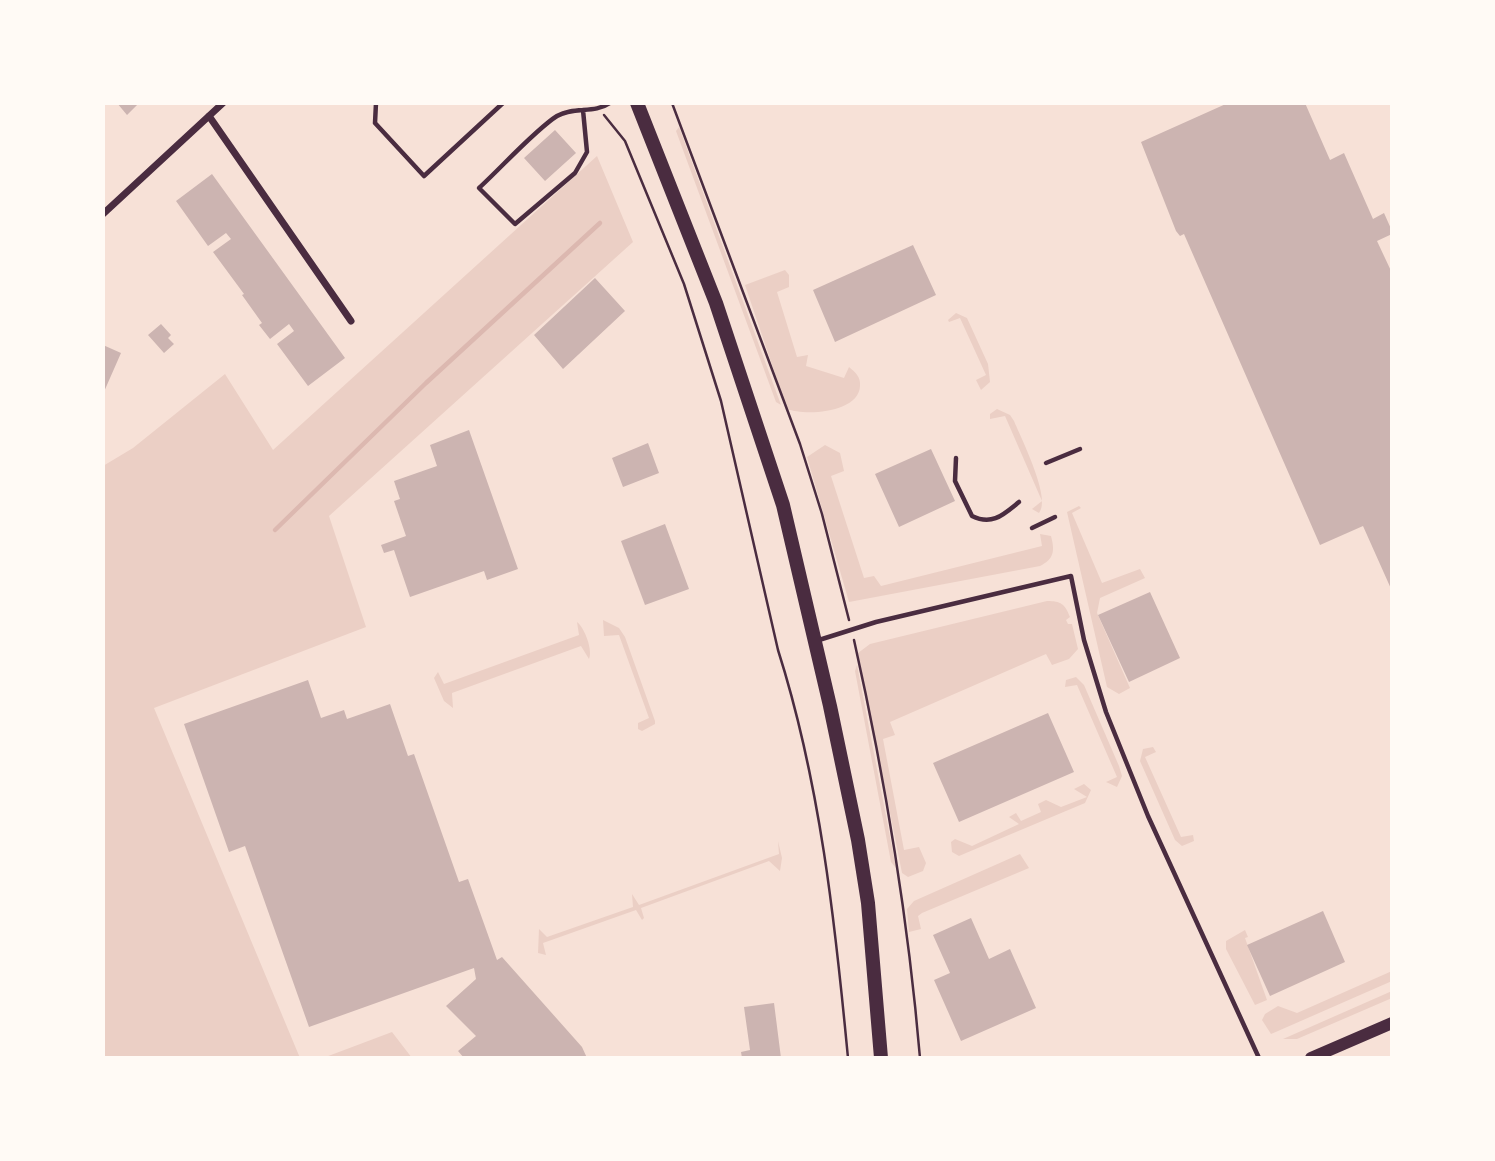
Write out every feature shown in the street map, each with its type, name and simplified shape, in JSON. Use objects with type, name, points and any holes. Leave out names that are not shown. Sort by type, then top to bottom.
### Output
[{"type":"main road","points":[[637,103],[676,196],[783,505],[858,840],[868,904],[881,1058]]},
{"type":"main road","points":[[1311,1058],[1392,1023]]},
{"type":"street","points":[[103,214],[223,103]]},
{"type":"street","points":[[209,116],[351,321]]},
{"type":"lane","points":[[376,103],[375,123],[424,176],[503,103]]},
{"type":"lane","points":[[583,110],[587,152],[575,173],[515,224],[479,188],[558,115],[583,110],[600,110],[610,103]]},
{"type":"lane","points":[[1046,463],[1080,449]]},
{"type":"lane","points":[[956,457],[955,481],[971,516],[982,521],[992,520],[1019,502]]},
{"type":"lane","points":[[1032,528],[1055,517]]},
{"type":"lane","points":[[815,641],[1071,576],[1084,640],[1106,712],[1148,816],[1259,1058]]},
{"type":"path","points":[[672,103],[800,444],[822,514],[851,630],[896,858],[908,940],[920,1058]]},
{"type":"path","points":[[600,110],[625,141],[684,284],[721,401],[778,650],[791,690],[821,830],[848,1058]]},
{"type":"shaded area","points":[[679,127],[781,405],[776,402],[676,131]]},
{"type":"shaded area","points":[[597,156],[633,242],[329,516],[366,627],[154,708],[300,1058],[103,1058],[103,466],[133,448],[225,374],[273,450]]},
{"type":"shaded area","points":[[785,270],[789,275],[789,287],[777,292],[797,357],[808,355],[806,366],[844,378],[849,367],[859,377],[857,395],[841,407],[818,412],[787,409],[745,285]]},
{"type":"shaded area","points":[[956,313],[967,318],[988,364],[990,382],[981,390],[976,380],[986,375],[960,318],[949,322],[948,320]]},
{"type":"shaded area","points":[[997,409],[1010,415],[1014,421],[1039,482],[1042,500],[1005,416],[990,419],[990,414]]},
{"type":"shaded area","points":[[825,445],[840,453],[844,471],[831,476],[864,578],[874,576],[881,586],[1042,546],[1040,534],[1051,536],[1051,557],[1040,566],[849,602],[807,457]]},
{"type":"shaded area","points":[[1042,501],[1039,513],[1032,509]]},
{"type":"shaded area","points":[[1079,506],[1081,508],[1072,513],[1102,583],[1140,569],[1145,578],[1100,598],[1097,613],[1130,688],[1119,694],[1107,687],[1067,512]]},
{"type":"shaded area","points":[[1047,601],[1062,604],[1070,617],[1066,620],[1068,624],[1072,624],[1078,649],[1069,659],[1052,665],[1046,654],[890,722],[895,735],[883,739],[904,850],[919,847],[926,863],[923,871],[908,877],[902,873],[858,653],[870,644]]},
{"type":"shaded area","points":[[603,620],[619,628],[625,637],[655,721],[655,724],[642,731],[638,729],[638,723],[649,718],[619,635],[604,636]]},
{"type":"shaded area","points":[[577,622],[587,640],[589,659],[581,646],[452,693],[453,708],[444,701],[434,678],[438,672],[444,684],[579,635]]},
{"type":"shaded area","points":[[857,665],[896,868],[891,862],[855,671]]},
{"type":"shaded area","points":[[1076,677],[1084,685],[1119,766],[1122,776],[1117,787],[1106,782],[1117,777],[1077,685],[1065,687],[1066,680]]},
{"type":"shaded area","points":[[1153,747],[1156,752],[1145,757],[1181,837],[1193,835],[1194,841],[1182,846],[1175,840],[1140,761],[1143,749]]},
{"type":"shaded area","points":[[1084,784],[1091,790],[1085,803],[959,856],[952,852],[951,842],[955,839],[972,846],[1019,824],[1009,817],[1016,813],[1021,821],[1041,812],[1038,804],[1046,800],[1061,807],[1087,797],[1074,789]]},
{"type":"shaded area","points":[[778,841],[782,858],[780,871],[769,861],[641,908],[644,918],[642,920],[636,910],[543,943],[546,955],[538,953],[539,929],[547,937],[633,907],[632,894],[639,905],[779,854]]},
{"type":"shaded area","points":[[1020,854],[1029,868],[922,913],[918,916],[921,929],[909,932],[907,909],[914,901]]},
{"type":"shaded area","points":[[1245,930],[1248,937],[1245,938],[1267,1000],[1255,1005],[1226,949],[1226,941]]},
{"type":"shaded area","points":[[1392,971],[1392,981],[1271,1034],[1262,1020],[1265,1014],[1278,1006],[1297,1013]]},
{"type":"shaded area","points":[[1392,991],[1392,998],[1297,1039],[1283,1039]]},
{"type":"shaded area","points":[[392,1032],[412,1058],[323,1058]]},
{"type":"building","points":[[117,103],[139,103],[127,115]]},
{"type":"building","points":[[1228,103],[1305,103],[1330,160],[1344,153],[1373,219],[1384,213],[1392,231],[1392,234],[1377,241],[1392,273],[1392,591],[1363,526],[1320,545],[1184,234],[1180,236],[1176,231],[1141,142]]},
{"type":"building","points":[[555,130],[576,153],[545,181],[524,158]]},
{"type":"building","points":[[212,174],[345,358],[308,386],[277,344],[294,331],[289,324],[270,339],[259,325],[262,323],[242,295],[244,294],[213,252],[231,239],[226,233],[208,246],[176,201]]},
{"type":"building","points":[[913,245],[936,295],[835,342],[813,290]]},
{"type":"building","points":[[595,278],[625,311],[563,369],[534,335]]},
{"type":"building","points":[[161,324],[171,335],[168,338],[174,344],[164,353],[148,335]]},
{"type":"building","points":[[103,345],[121,353],[103,394]]},
{"type":"building","points":[[469,430],[518,569],[487,580],[484,571],[410,597],[394,550],[384,553],[381,545],[406,536],[394,501],[400,499],[394,481],[437,466],[430,445]]},
{"type":"building","points":[[648,443],[659,473],[623,487],[612,458]]},
{"type":"building","points":[[931,449],[955,501],[899,527],[875,474]]},
{"type":"building","points":[[665,524],[689,589],[645,605],[621,541]]},
{"type":"building","points":[[1150,592],[1180,658],[1129,682],[1098,615]]},
{"type":"building","points":[[308,680],[321,718],[344,710],[347,719],[390,704],[408,756],[414,754],[459,882],[468,879],[497,960],[502,957],[582,1047],[587,1058],[464,1058],[458,1051],[476,1036],[446,1006],[476,979],[474,968],[309,1027],[245,846],[229,852],[184,724]]},
{"type":"building","points":[[1048,713],[1074,772],[959,822],[933,763]]},
{"type":"building","points":[[1323,911],[1345,962],[1270,996],[1247,945]]},
{"type":"building","points":[[971,918],[989,959],[1010,949],[1036,1008],[961,1041],[934,980],[950,973],[933,935]]},
{"type":"building","points":[[774,1003],[781,1058],[742,1058],[741,1052],[750,1050],[744,1007]]},
{"type":"waterway","points":[[275,530],[426,383],[600,223]]}]
